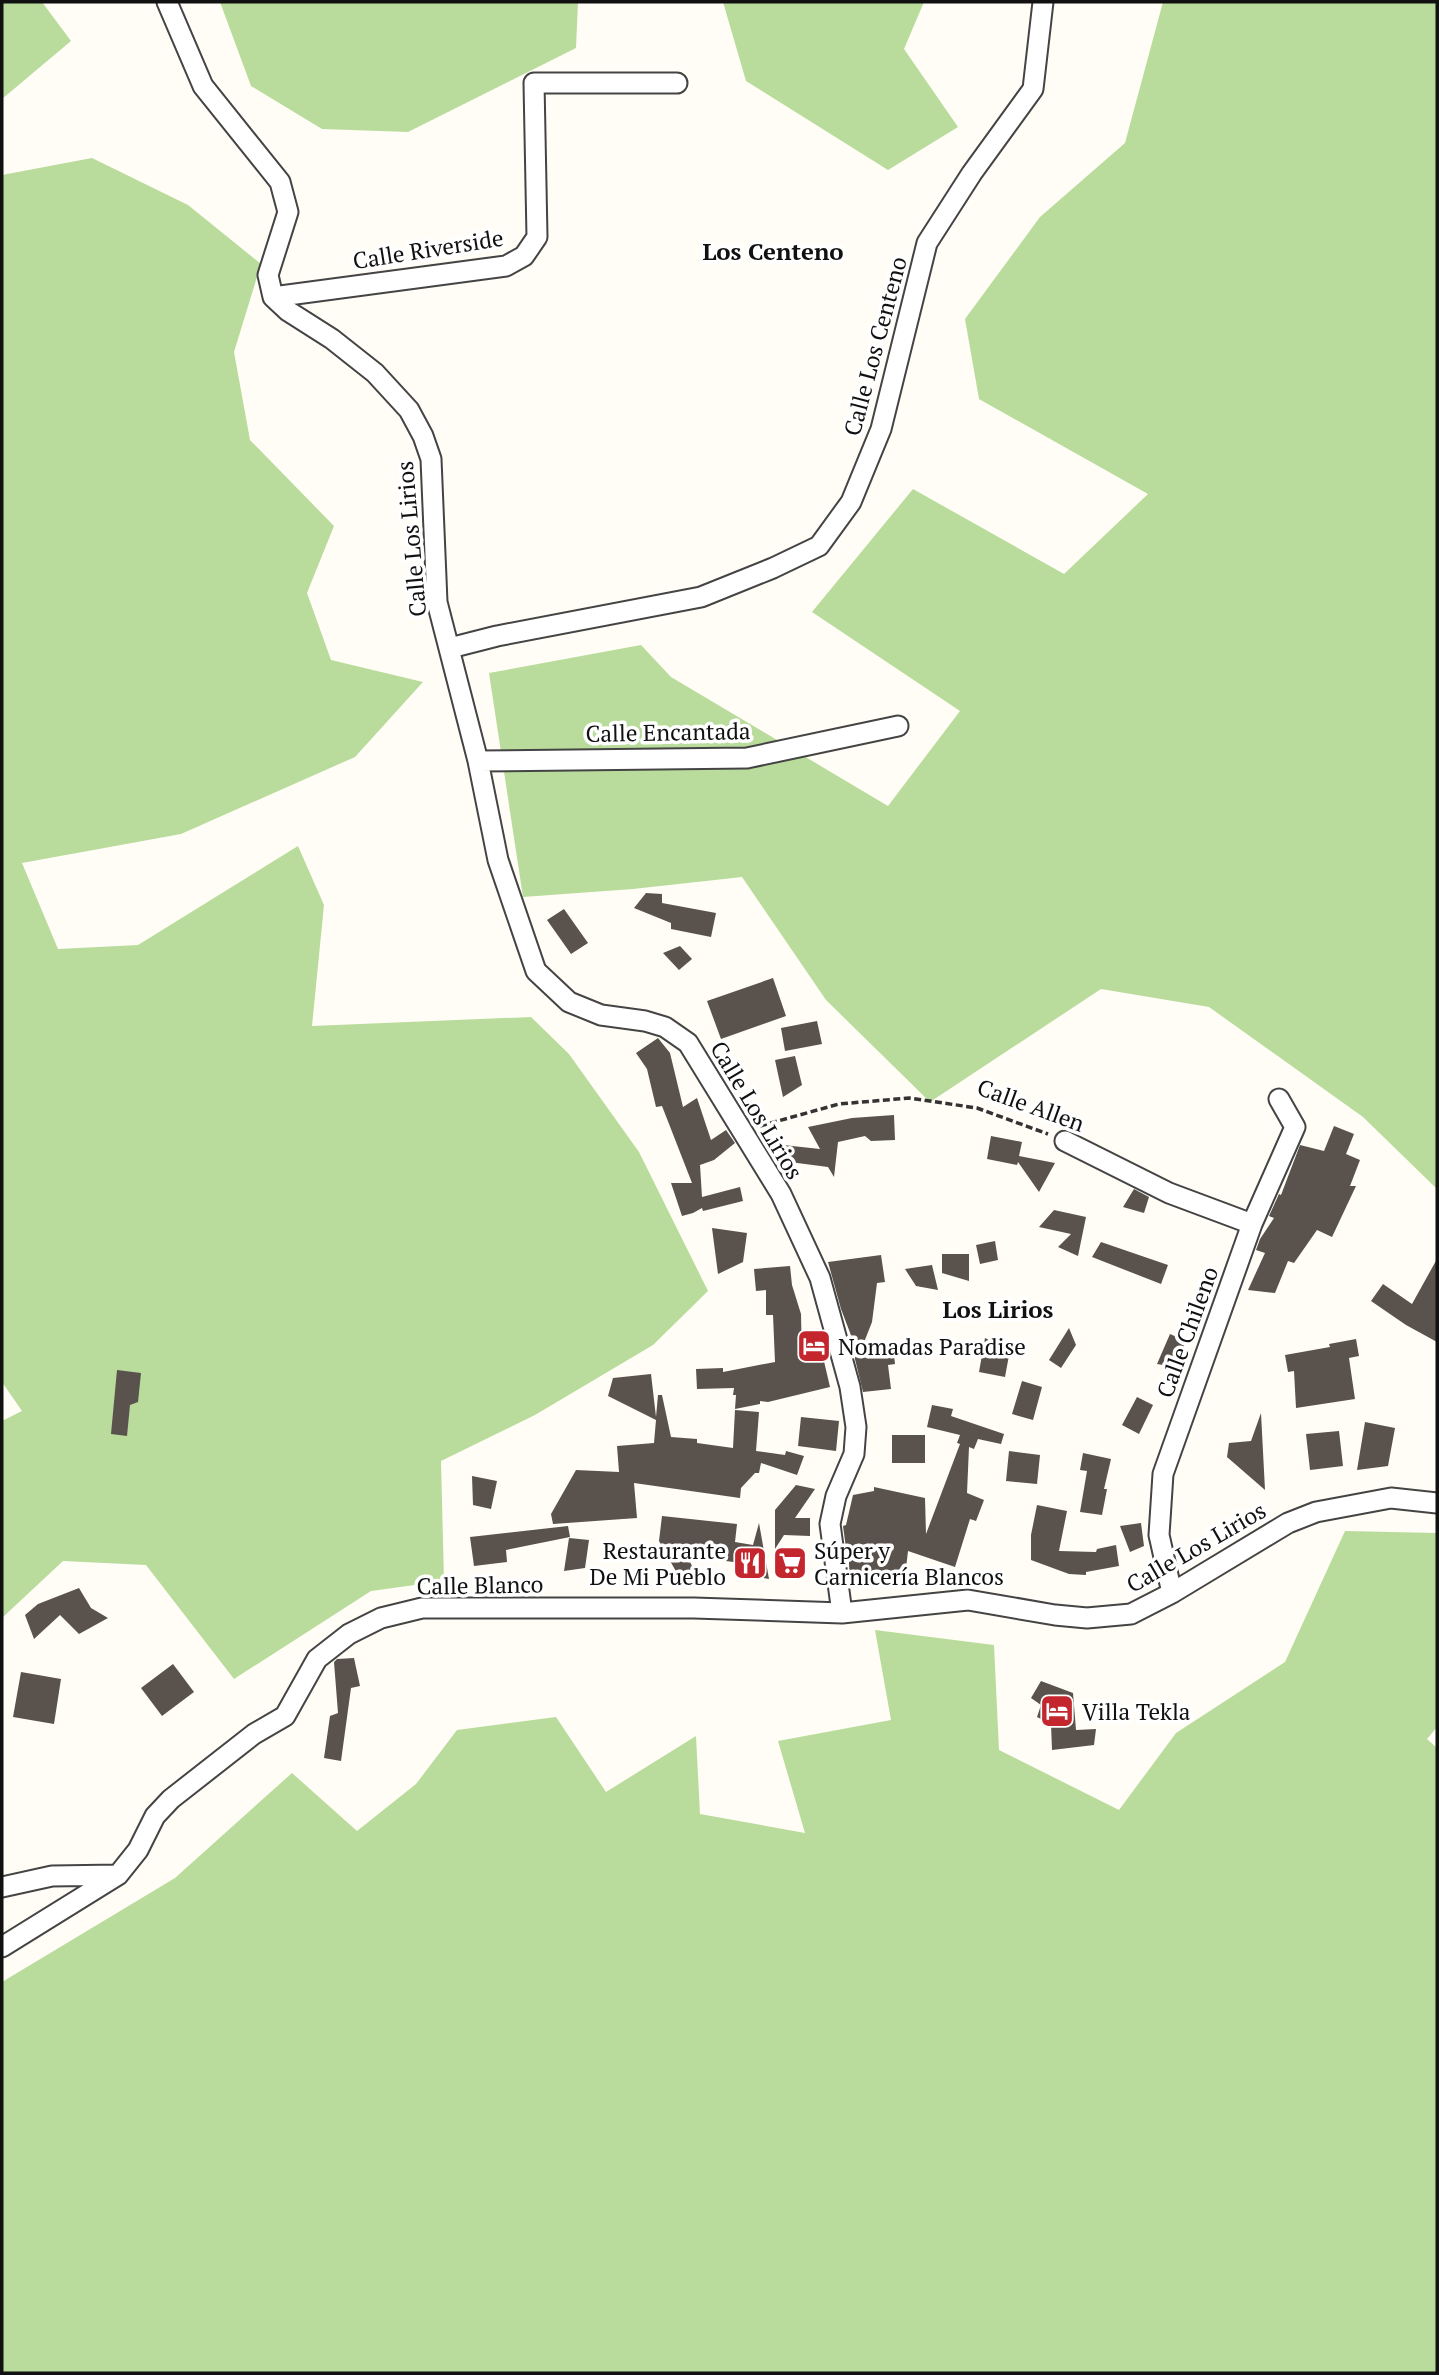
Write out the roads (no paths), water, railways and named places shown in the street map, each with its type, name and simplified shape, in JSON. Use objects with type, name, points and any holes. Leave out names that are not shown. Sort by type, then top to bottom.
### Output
[{"type":"street","points":[[167,2],[203,86],[280,182],[288,212],[268,275],[273,297]]},
{"type":"street","name":"Calle Los Centeno","points":[[450,648],[497,636],[701,597],[819,546],[852,502],[881,429],[927,243],[972,173],[1033,89],[1043,2]]},
{"type":"street","name":"Calle Riverside","points":[[273,297],[506,266],[524,256],[537,237],[534,83],[677,83]]},
{"type":"street","name":"Calle Los Lirios","points":[[273,297],[288,312],[332,339],[375,373],[409,410],[423,436],[431,459],[437,602],[478,761],[498,860],[536,971],[569,1002],[601,1015],[645,1021],[665,1027],[688,1043],[781,1195],[820,1278],[850,1387],[856,1427],[854,1454],[836,1496],[830,1524],[842,1613],[968,1600],[1087,1618],[1131,1614],[1172,1593],[1288,1523],[1316,1512],[1391,1498],[1437,1503]]},
{"type":"street","name":"Calle Encantada","points":[[478,761],[747,758],[898,726]]},
{"type":"street","name":"Calle Chileno","points":[[1172,1593],[1159,1535],[1163,1474],[1252,1224],[1295,1127],[1279,1100]]},
{"type":"street","name":"Calle Allen","points":[[1065,1141],[1170,1194],[1252,1224]]},
{"type":"street","name":"Calle Blanco","points":[[2,1947],[118,1875],[138,1850],[155,1816],[171,1798],[254,1734],[285,1716],[317,1658],[349,1634],[381,1618],[422,1608],[694,1608],[842,1613]]},
{"type":"street","points":[[2,1887],[52,1876],[118,1875]]},
{"type":"place","name":"Nomadas Paradise","points":[[814,1346]]},
{"type":"place","name":"Restaurante De Mi Pueblo","points":[[750,1563]]},
{"type":"place","name":"Súper y Carnicería Blancos","points":[[790,1563]]},
{"type":"place","name":"Villa Tekla","points":[[1057,1711]]},
{"type":"district","name":"Los Centeno","points":[[773,251]]},
{"type":"district","name":"Los Lirios","points":[[998,1309]]}]
